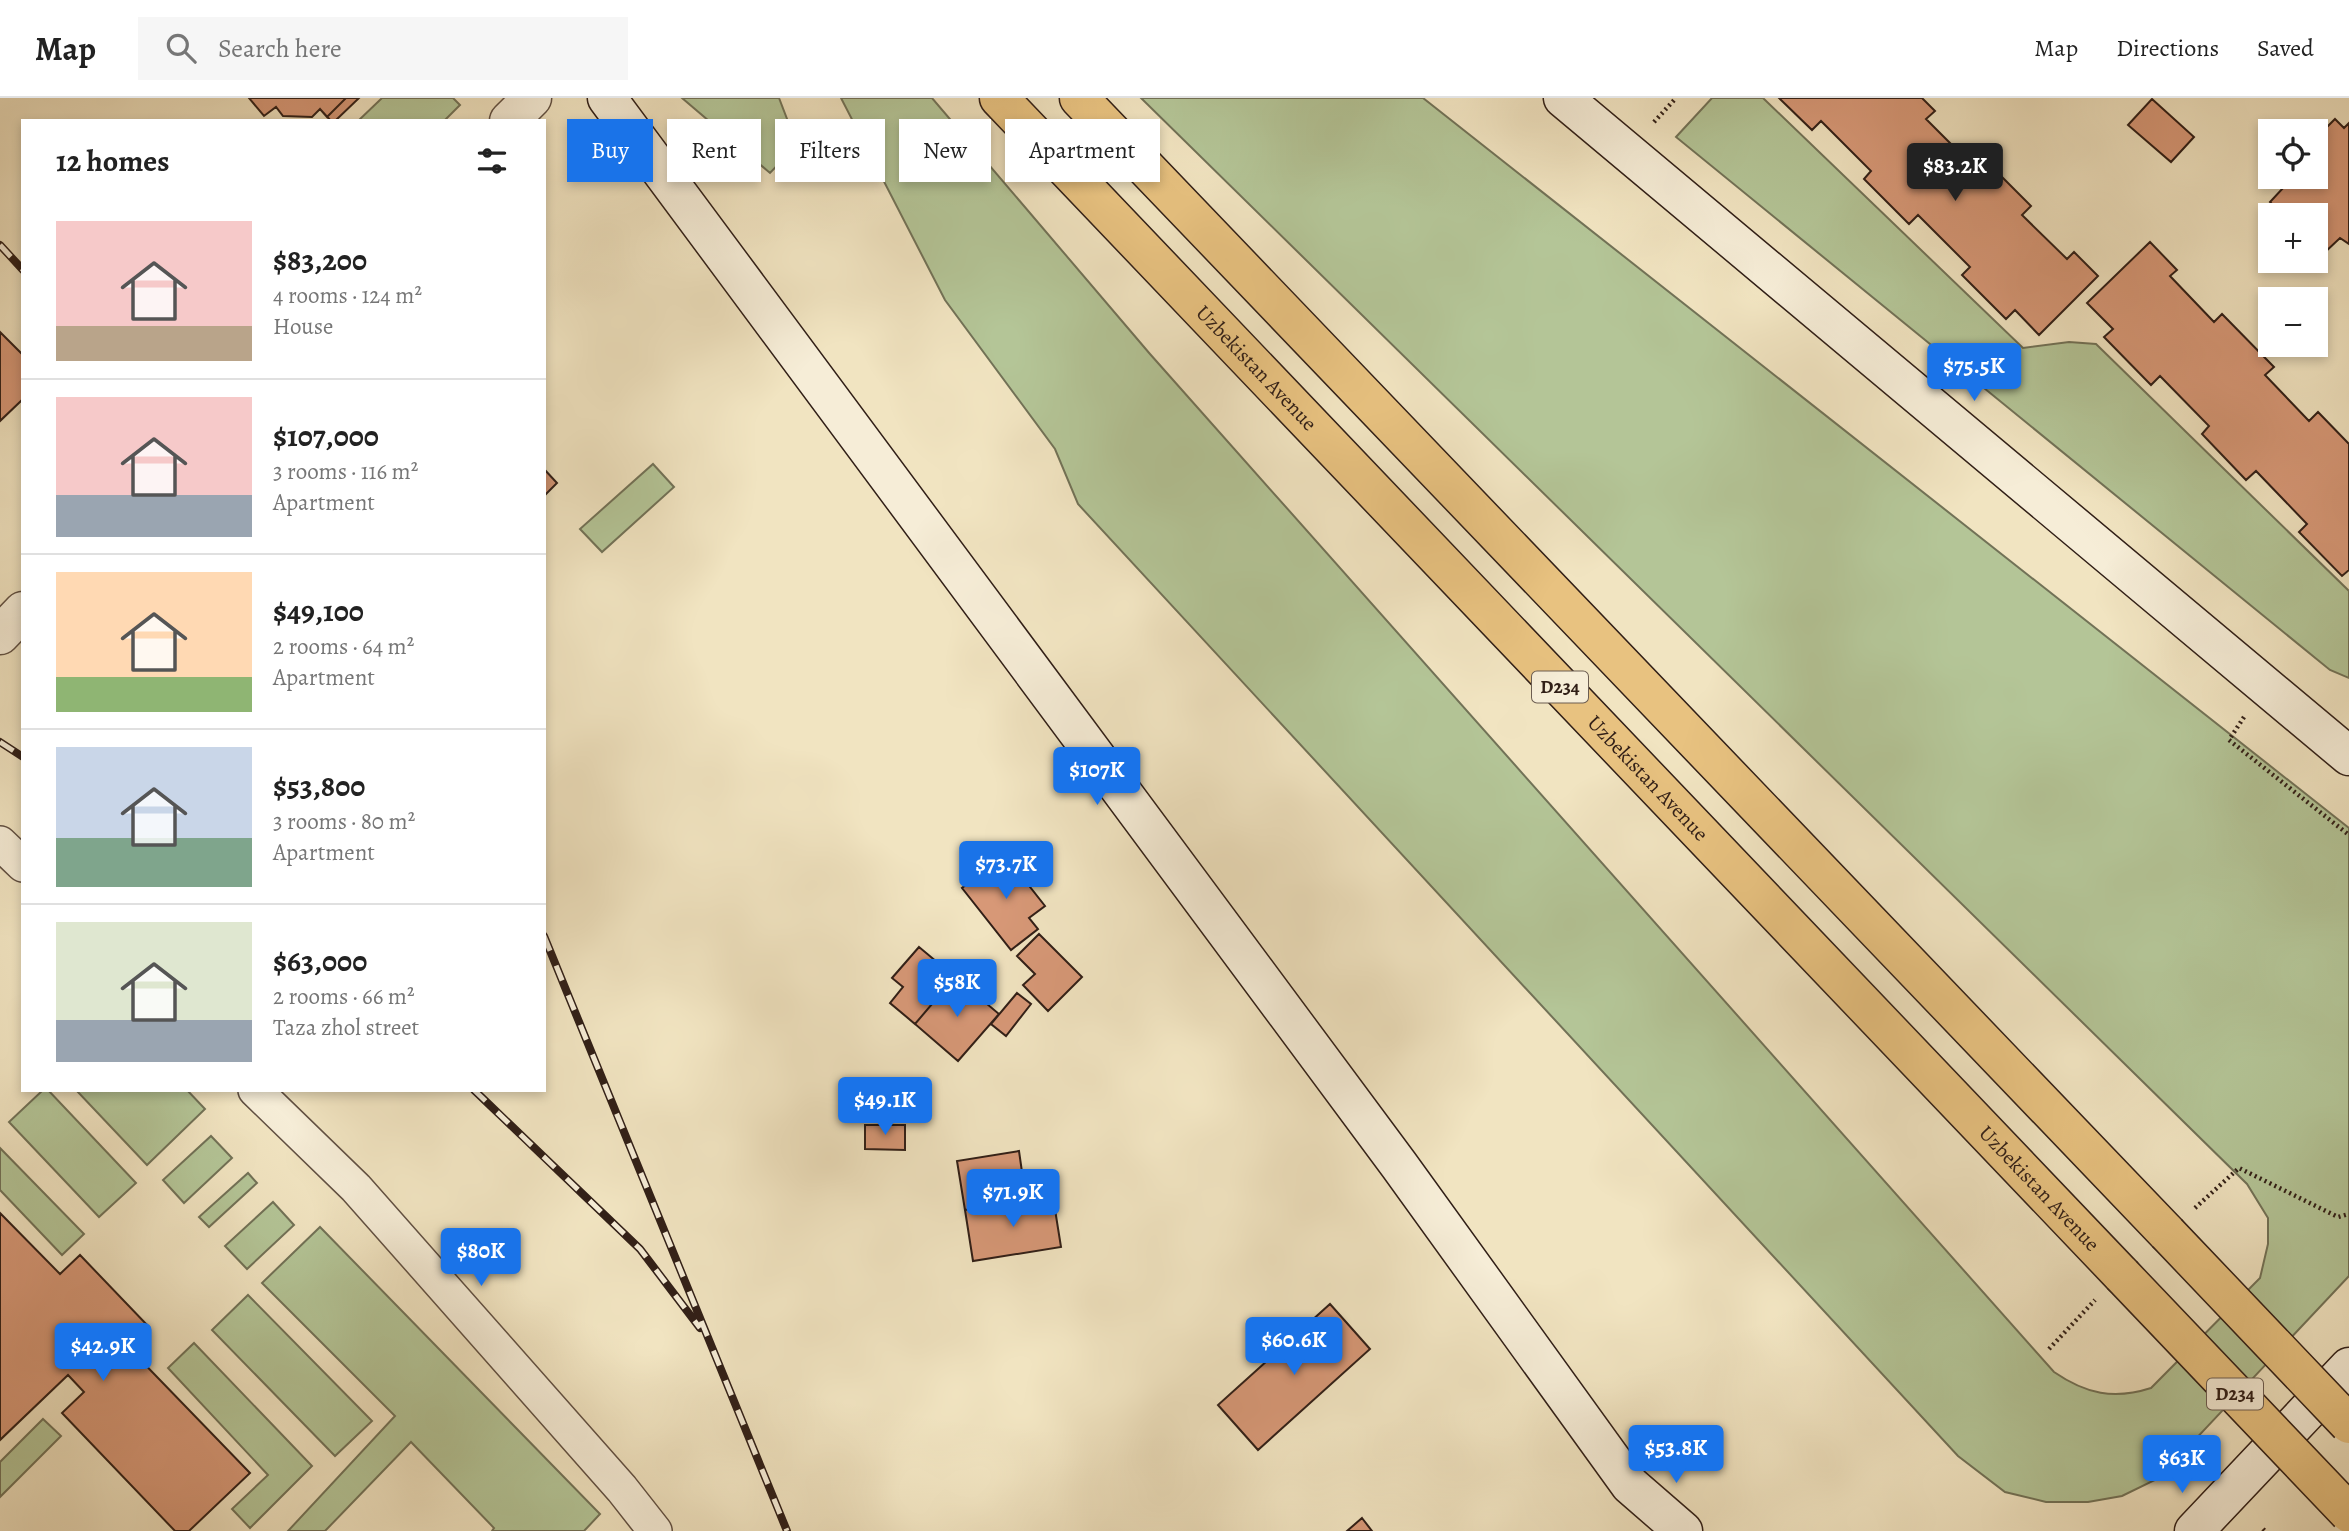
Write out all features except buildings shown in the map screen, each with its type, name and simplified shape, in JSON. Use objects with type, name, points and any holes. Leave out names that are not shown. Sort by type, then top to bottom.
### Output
[{"type":"main road","points":[[511,119],[532,98]]},
{"type":"main road","points":[[607,98],[1383,1143],[1630,1485],[1683,1531]]},
{"type":"main road","name":"Uzbekistan Avenue","points":[[999,98],[2109,1287]]},
{"type":"main road","name":"D234","points":[[1079,98],[2179,1222],[2349,1424]]},
{"type":"main road","points":[[1563,98],[2348,755]]},
{"type":"main road","points":[[0,635],[21,613]]},
{"type":"main road","name":"D234","points":[[2109,1287],[2349,1513]]},
{"type":"main road","points":[[2183,1531],[2204,1520],[2349,1367]]},
{"type":"main road","points":[[1630,1485],[1646,1531]]},
{"type":"street","points":[[0,843],[21,863]]},
{"type":"street","points":[[258,1092],[356,1188],[622,1489],[655,1531]]},
{"type":"path","points":[[1654,122],[1676,98]]},
{"type":"path","points":[[2229,740],[2349,835]]},
{"type":"path","points":[[2179,1222],[2239,1168],[2338,1217],[2349,1214]]},
{"type":"path","points":[[2049,1349],[2109,1287]]},
{"type":"green space","points":[[382,98],[453,98],[460,105],[446,119],[360,119]]},
{"type":"green space","points":[[682,98],[779,98],[787,119],[775,119],[775,168],[770,173],[761,165],[761,119],[707,119]]},
{"type":"green space","points":[[841,98],[932,98],[950,119],[899,119],[899,182],[991,182],[991,167],[1150,354],[2054,1372],[2077,1385],[2101,1393],[2125,1394],[2151,1388],[2260,1278],[2268,1244],[2268,1218],[2247,1184],[1141,98],[1423,98],[2349,828],[2349,1276],[2159,1478],[2122,1496],[2088,1502],[2046,1502],[2005,1492],[1958,1456],[1078,504],[1055,449],[945,300],[884,182],[885,119],[852,119]]},
{"type":"green space","points":[[1712,98],[1763,98],[2023,348],[2069,342],[2096,344],[2349,591],[2349,678],[2330,670],[1676,137]]},
{"type":"green space","points":[[653,464],[674,487],[602,552],[580,529]]},
{"type":"green space","points":[[41,1092],[50,1092],[136,1183],[99,1217],[9,1122]]},
{"type":"green space","points":[[78,1092],[189,1092],[205,1109],[147,1165]]},
{"type":"green space","points":[[211,1136],[232,1158],[184,1203],[163,1180]]},
{"type":"green space","points":[[0,1148],[84,1234],[62,1255],[0,1190]]},
{"type":"green space","points":[[248,1173],[257,1183],[209,1227],[199,1217]]},
{"type":"green space","points":[[273,1202],[294,1225],[247,1269],[225,1246]]},
{"type":"green space","points":[[320,1227],[600,1514],[584,1531],[492,1531],[494,1528],[411,1442],[325,1531],[288,1531],[395,1416],[262,1283]]},
{"type":"green space","points":[[248,1295],[372,1421],[335,1456],[212,1330]]},
{"type":"green space","points":[[194,1343],[312,1466],[250,1528],[232,1509],[268,1475],[168,1368]]},
{"type":"green space","points":[[43,1419],[61,1436],[0,1497],[0,1462]]},
{"type":"railway","points":[[0,245],[21,268]]},
{"type":"railway","points":[[0,742],[21,756]]},
{"type":"railway","points":[[546,941],[787,1531]]},
{"type":"railway","points":[[476,1092],[640,1249],[700,1328]]}]
